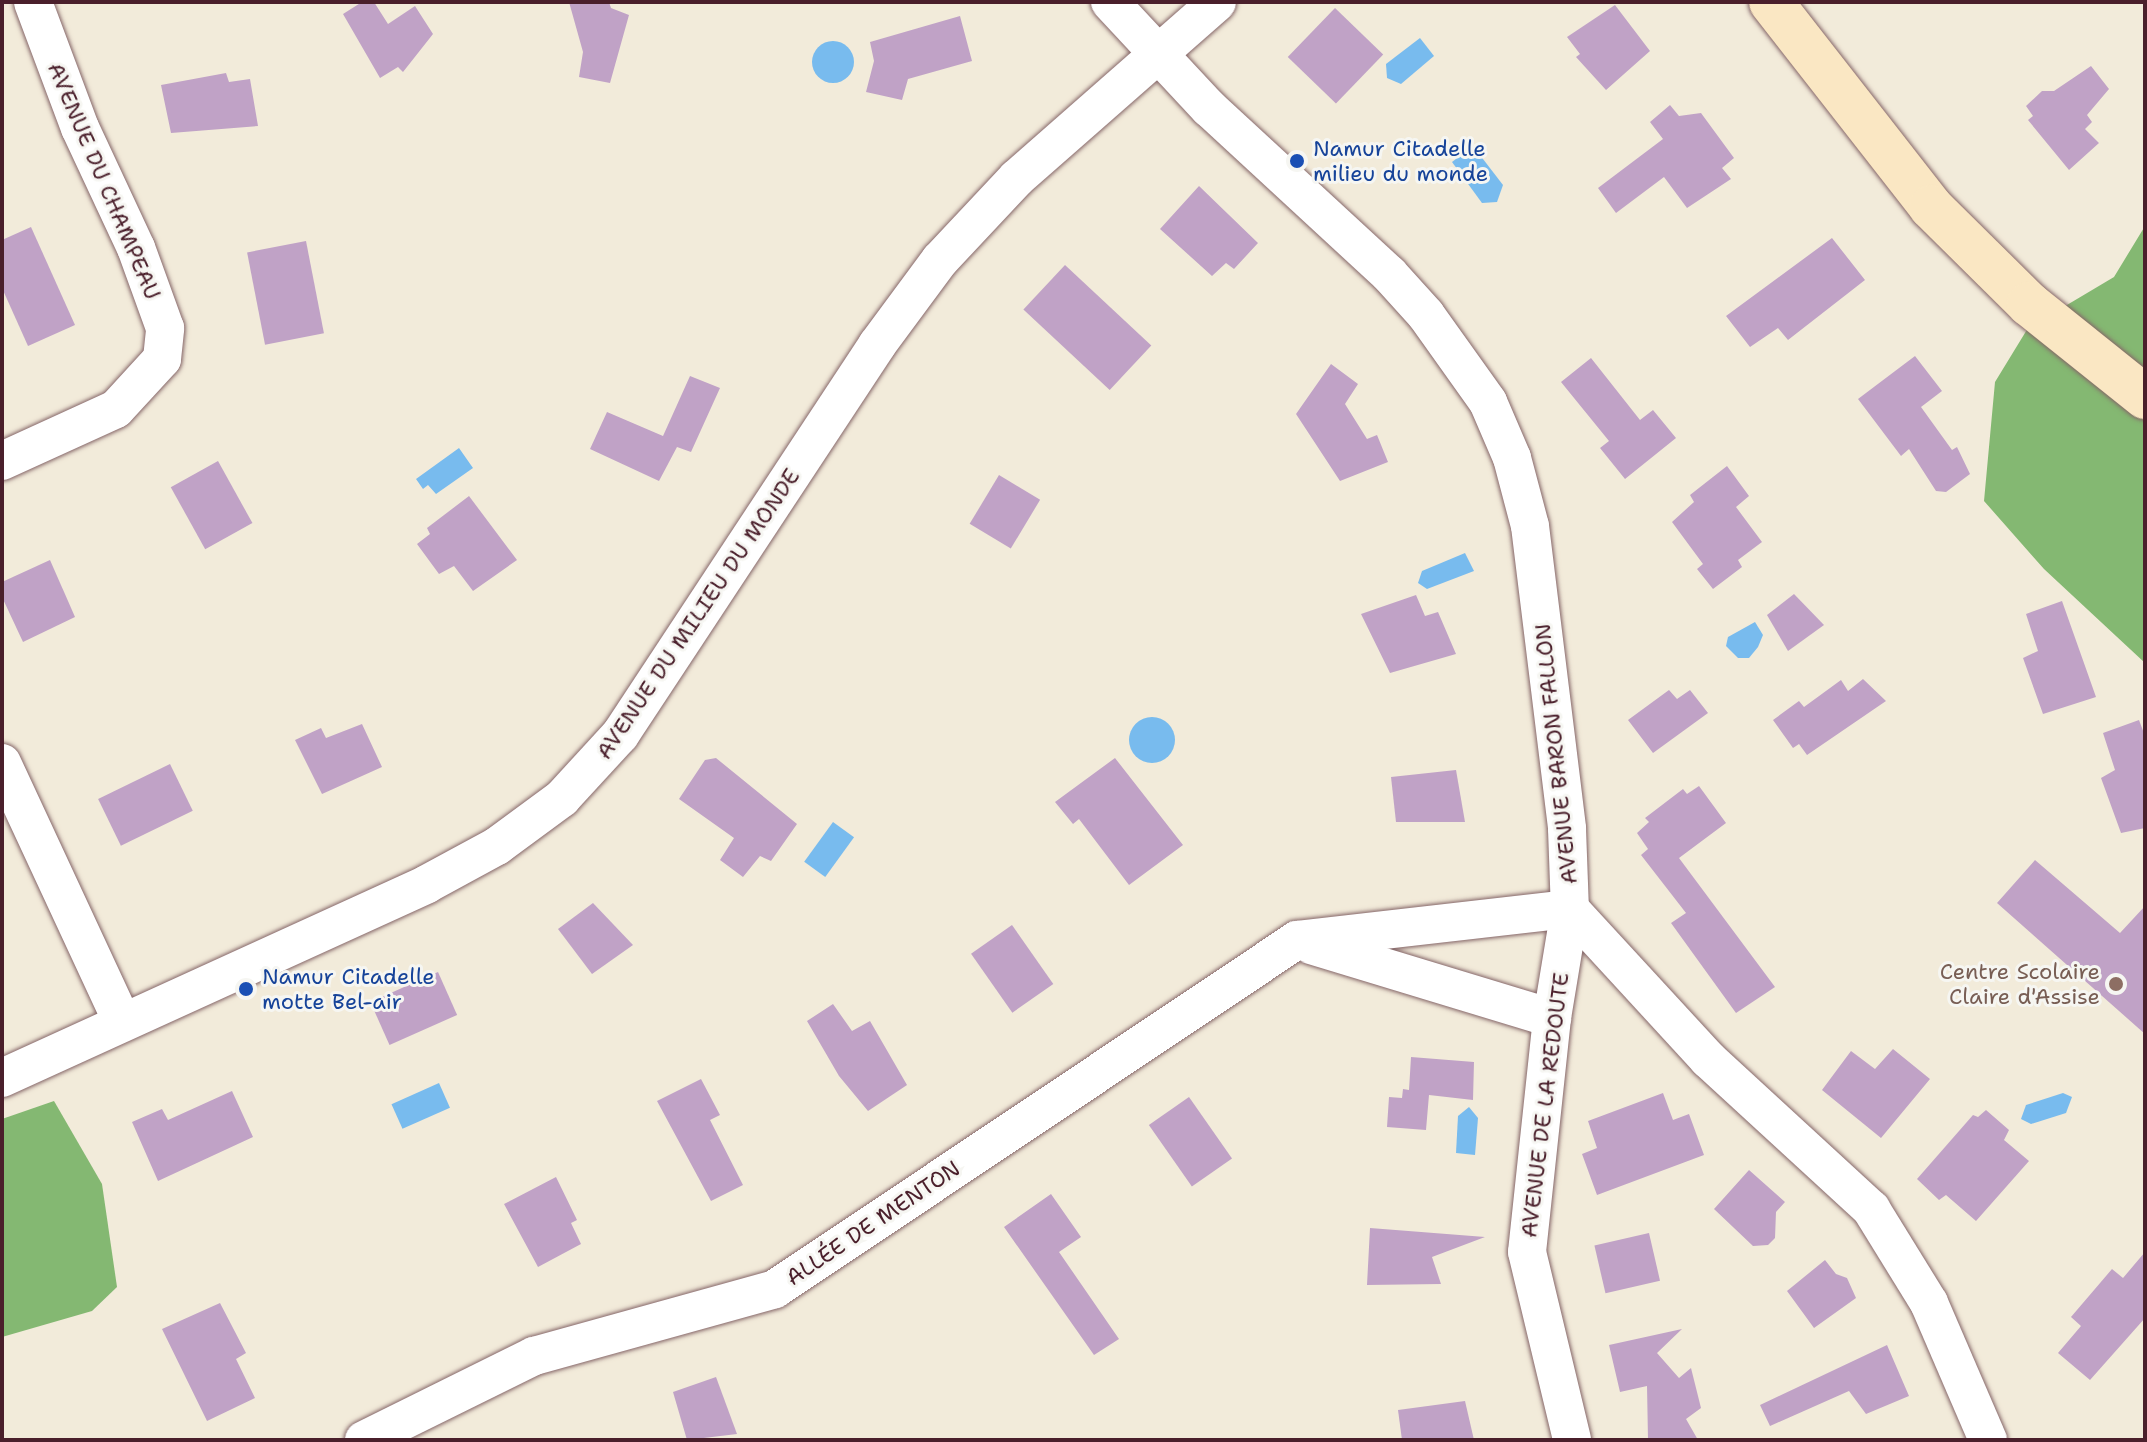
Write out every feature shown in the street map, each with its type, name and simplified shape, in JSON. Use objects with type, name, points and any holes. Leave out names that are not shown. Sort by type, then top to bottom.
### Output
[{"type":"main road","points":[[1771,2],[1931,207],[2029,304],[2145,397]]},
{"type":"street","name":"AVENUE DU CHAMPEAU","points":[[2,461],[116,409],[162,359],[165,328],[33,2]]},
{"type":"street","name":"AVENUE BARON FALLON","points":[[1110,2],[1158,58],[1389,274],[1426,315],[1488,402],[1512,458],[1530,526],[1566,816],[1570,909],[1708,1059],[1871,1209],[1929,1303],[1988,1440]]},
{"type":"street","name":"AVENUE DU MILIEU DU MONDE","points":[[2,1078],[455,869],[562,798],[629,723],[927,275],[1017,178],[1158,58],[1217,2]]},
{"type":"street","points":[[2,763],[122,1022]]},
{"type":"street","name":"ALLÉE DE MENTON","points":[[364,1440],[534,1356],[775,1289],[1297,940],[1570,909]]},
{"type":"street","name":"AVENUE DE LA REDOUTE","points":[[1570,909],[1552,1018],[1527,1252],[1572,1440]]},
{"type":"street","points":[[1297,940],[1552,1018]]},
{"type":"green space","points":[[2145,226],[2145,663],[2044,569],[1984,501],[1995,382],[2028,328],[2114,277]]},
{"type":"green space","points":[[54,1101],[102,1184],[117,1287],[92,1311],[2,1337],[2,1119]]},
{"type":"water","points":[[1420,38],[1434,56],[1401,84],[1387,78],[1386,64]]},
{"type":"water","points":[[833,41],[848,47],[854,62],[848,77],[833,83],[818,77],[812,62],[818,47]]},
{"type":"water","points":[[1473,146],[1503,185],[1497,202],[1482,203],[1452,162]]},
{"type":"water","points":[[459,448],[473,468],[436,494],[428,485],[423,489],[416,479]]},
{"type":"water","points":[[1465,553],[1474,571],[1427,589],[1418,583],[1422,571]]},
{"type":"water","points":[[1755,622],[1763,635],[1758,647],[1749,658],[1738,658],[1726,646],[1728,637]]},
{"type":"water","points":[[1152,717],[1168,724],[1175,740],[1168,756],[1152,763],[1136,756],[1129,740],[1136,724]]},
{"type":"water","points":[[833,822],[854,837],[825,877],[804,862]]},
{"type":"water","points":[[439,1083],[450,1108],[402,1129],[391,1104]]},
{"type":"water","points":[[2063,1093],[2072,1097],[2066,1113],[2031,1124],[2021,1119],[2026,1105]]},
{"type":"water","points":[[1469,1107],[1478,1118],[1475,1155],[1456,1153],[1458,1116]]},
{"type":"building","points":[[362,2],[374,2],[388,24],[415,6],[433,34],[403,72],[398,67],[380,78],[343,14]]},
{"type":"building","points":[[569,2],[609,2],[611,8],[629,15],[610,83],[579,77],[583,52]]},
{"type":"building","points":[[1615,5],[1650,51],[1606,90],[1576,57],[1580,54],[1567,37]]},
{"type":"building","points":[[1335,8],[1383,55],[1336,103],[1288,57]]},
{"type":"building","points":[[960,16],[972,61],[908,79],[902,100],[866,92],[874,61],[870,42]]},
{"type":"building","points":[[2091,66],[2109,89],[2087,115],[2092,122],[2085,129],[2099,143],[2069,170],[2028,120],[2033,116],[2026,106],[2042,91],[2054,91]]},
{"type":"building","points":[[226,73],[229,82],[250,79],[258,126],[171,133],[161,85]]},
{"type":"building","points":[[1670,105],[1679,116],[1701,113],[1734,158],[1722,168],[1731,179],[1687,208],[1664,177],[1616,213],[1598,188],[1663,139],[1650,122]]},
{"type":"building","points":[[1199,186],[1258,243],[1234,269],[1226,263],[1212,276],[1160,229]]},
{"type":"building","points":[[31,227],[75,325],[28,346],[2,288],[2,240]]},
{"type":"building","points":[[1832,238],[1865,280],[1788,340],[1778,328],[1750,347],[1726,316]]},
{"type":"building","points":[[306,241],[324,333],[265,345],[247,252]]},
{"type":"building","points":[[1065,265],[1151,345],[1110,390],[1023,310]]},
{"type":"building","points":[[1915,356],[1942,391],[1921,407],[1952,450],[1957,447],[1970,474],[1946,492],[1936,491],[1909,449],[1901,456],[1858,399]]},
{"type":"building","points":[[1591,358],[1640,420],[1653,410],[1676,438],[1625,479],[1600,448],[1609,441],[1561,382]]},
{"type":"building","points":[[1331,364],[1358,384],[1345,404],[1367,439],[1377,435],[1388,462],[1340,481],[1296,414]]},
{"type":"building","points":[[690,376],[720,388],[691,452],[677,447],[659,481],[590,449],[607,412],[663,436]]},
{"type":"building","points":[[218,461],[252,523],[205,549],[171,487]]},
{"type":"building","points":[[1727,466],[1749,496],[1736,507],[1762,542],[1738,560],[1742,567],[1713,589],[1697,569],[1703,564],[1672,522],[1694,502],[1690,495]]},
{"type":"building","points":[[999,475],[1040,500],[1011,549],[970,524]]},
{"type":"building","points":[[469,496],[517,560],[473,591],[454,566],[439,574],[417,544],[430,534],[427,528]]},
{"type":"building","points":[[50,560],[75,617],[23,642],[2,597],[2,582]]},
{"type":"building","points":[[1794,594],[1824,625],[1788,651],[1767,615]]},
{"type":"building","points":[[1416,595],[1425,616],[1438,612],[1456,654],[1390,673],[1361,614]]},
{"type":"building","points":[[2062,601],[2096,697],[2043,714],[2023,658],[2038,651],[2026,614]]},
{"type":"building","points":[[1863,679],[1886,701],[1807,755],[1799,744],[1793,748],[1773,720],[1799,701],[1804,707],[1841,680],[1848,691]]},
{"type":"building","points":[[1669,690],[1677,699],[1690,690],[1708,713],[1653,753],[1628,720]]},
{"type":"building","points":[[2139,720],[2145,736],[2145,828],[2121,833],[2101,778],[2115,770],[2103,733]]},
{"type":"building","points":[[362,724],[382,767],[322,794],[295,740],[321,728],[326,738]]},
{"type":"building","points":[[716,758],[797,824],[771,861],[760,856],[743,877],[720,860],[734,838],[679,799],[705,760]]},
{"type":"building","points":[[1115,758],[1183,845],[1129,885],[1079,819],[1073,824],[1055,802]]},
{"type":"building","points":[[170,764],[193,811],[121,846],[98,799]]},
{"type":"building","points":[[1456,770],[1465,822],[1396,822],[1391,777]]},
{"type":"building","points":[[1699,786],[1726,823],[1679,858],[1775,987],[1736,1013],[1671,923],[1686,913],[1641,855],[1648,849],[1637,833],[1649,822],[1645,818],[1683,789],[1687,794]]},
{"type":"building","name":"Centre Scolaire Claire d'Assise","points":[[2035,860],[2120,933],[2145,906],[2145,1034],[1997,903]]},
{"type":"building","points":[[593,903],[633,945],[592,974],[558,929]]},
{"type":"building","points":[[1012,925],[1053,984],[1012,1013],[971,954]]},
{"type":"building","points":[[438,972],[457,1015],[390,1045],[370,1002]]},
{"type":"building","points":[[833,1004],[852,1031],[870,1021],[907,1085],[868,1111],[839,1076],[807,1021]]},
{"type":"building","points":[[1893,1049],[1930,1079],[1881,1138],[1822,1090],[1851,1051],[1875,1069]]},
{"type":"building","points":[[1411,1057],[1474,1062],[1473,1100],[1429,1095],[1426,1130],[1387,1127],[1389,1097],[1402,1098],[1403,1089],[1409,1090]]},
{"type":"building","points":[[701,1079],[720,1115],[710,1120],[743,1185],[711,1201],[657,1101]]},
{"type":"building","points":[[232,1091],[253,1137],[158,1181],[132,1122],[162,1109],[168,1120]]},
{"type":"building","points":[[1663,1093],[1673,1120],[1689,1114],[1704,1155],[1597,1195],[1582,1154],[1597,1148],[1588,1121]]},
{"type":"building","points":[[1189,1097],[1232,1158],[1192,1187],[1149,1125]]},
{"type":"building","points":[[1986,1110],[2009,1130],[2004,1140],[2029,1161],[1976,1221],[1946,1195],[1939,1200],[1917,1179],[1973,1115],[1978,1117]]},
{"type":"building","points":[[1749,1170],[1785,1202],[1776,1212],[1775,1238],[1768,1245],[1753,1246],[1714,1209]]},
{"type":"building","points":[[556,1177],[577,1220],[571,1223],[581,1244],[538,1267],[504,1204]]},
{"type":"building","points":[[1051,1194],[1081,1237],[1059,1252],[1119,1339],[1094,1355],[1004,1227]]},
{"type":"building","points":[[1370,1228],[1485,1237],[1432,1257],[1441,1284],[1367,1285]]},
{"type":"building","points":[[1649,1233],[1660,1281],[1605,1293],[1594,1246]]},
{"type":"building","points":[[2145,1252],[2145,1318],[2090,1380],[2058,1353],[2081,1326],[2071,1317],[2112,1269],[2123,1278]]},
{"type":"building","points":[[1825,1260],[1836,1274],[1847,1278],[1856,1298],[1814,1328],[1787,1291]]},
{"type":"building","points":[[220,1303],[246,1353],[236,1359],[255,1398],[207,1421],[162,1329]]},
{"type":"building","points":[[1682,1329],[1657,1353],[1679,1378],[1691,1368],[1701,1408],[1686,1419],[1698,1440],[1648,1440],[1647,1386],[1620,1392],[1609,1345]]},
{"type":"building","points":[[1887,1345],[1909,1396],[1866,1414],[1849,1391],[1770,1426],[1760,1405]]},
{"type":"building","points":[[716,1377],[737,1434],[687,1440],[673,1392]]},
{"type":"building","points":[[1465,1401],[1474,1440],[1402,1440],[1398,1410]]},
{"type":"place","name":"Namur Citadelle milieu du monde","points":[[1297,161]]},
{"type":"place","name":"Centre Scolaire Claire d'Assise","points":[[2116,984]]},
{"type":"place","name":"Namur Citadelle motte Bel-air","points":[[246,989]]}]
